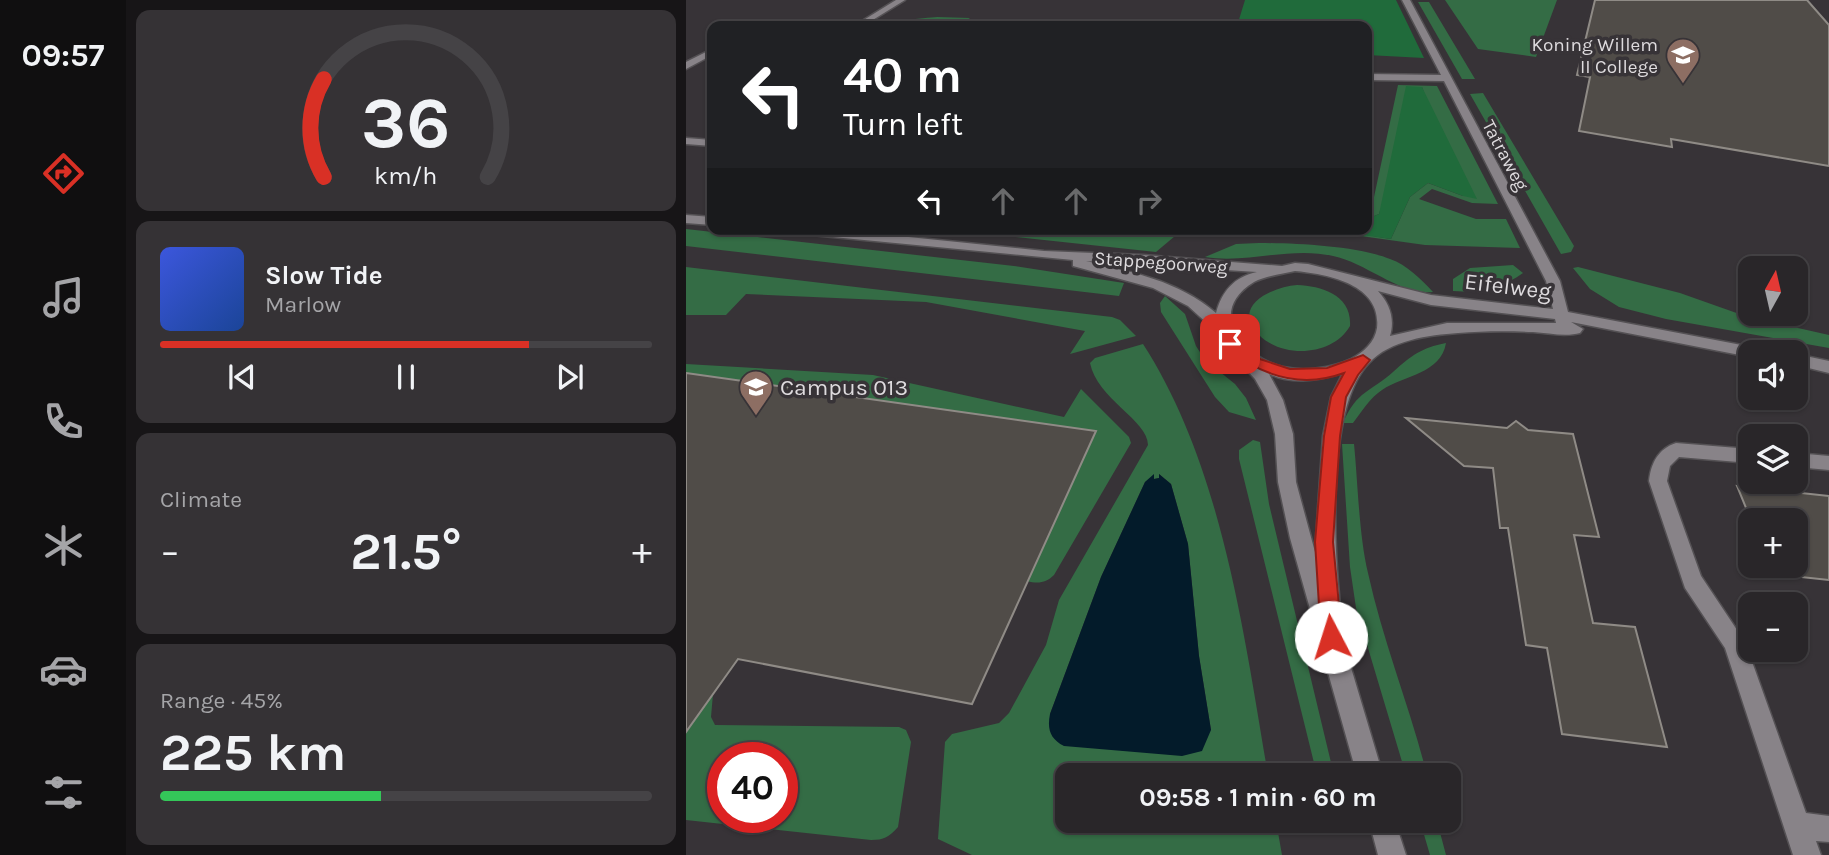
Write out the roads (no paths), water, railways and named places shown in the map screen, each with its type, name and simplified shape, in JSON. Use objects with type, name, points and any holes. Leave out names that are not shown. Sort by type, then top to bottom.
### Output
[{"type":"street","points":[[866,21],[901,0]]},
{"type":"street","name":"Tatraweg","points":[[1406,0],[1553,281],[1562,322]]},
{"type":"street","points":[[686,66],[707,55]]},
{"type":"street","points":[[1372,76],[1446,78]]},
{"type":"street","points":[[686,141],[707,143]]},
{"type":"street","points":[[686,219],[707,221]]},
{"type":"street","name":"Stappegoorweg","points":[[849,235],[1044,255],[1277,269]]},
{"type":"street","name":"Stappegoorweg","points":[[1044,255],[1141,279],[1177,292],[1207,311],[1224,332]]},
{"type":"street","points":[[1331,637],[1324,542],[1332,436],[1339,397],[1352,372],[1383,336],[1386,323],[1375,298],[1349,278],[1314,268],[1277,269],[1247,281],[1227,298],[1221,321],[1224,332],[1261,375],[1275,400],[1284,434],[1287,482],[1300,537],[1367,763]]},
{"type":"street","name":"Eifelweg","points":[[1349,278],[1391,292],[1431,300],[1562,322],[1662,334],[1738,349]]},
{"type":"street","name":"Eifelweg","points":[[1369,354],[1417,332],[1562,322]]},
{"type":"street","points":[[1241,354],[1271,370],[1290,374],[1328,373],[1369,354]]},
{"type":"street","points":[[1808,363],[1829,367]]},
{"type":"street","points":[[1738,455],[1676,450],[1665,456],[1658,468],[1658,481],[1692,581],[1734,642],[1799,825],[1807,855]]},
{"type":"street","points":[[1808,461],[1829,463]]},
{"type":"street","points":[[1799,825],[1829,829]]},
{"type":"street","points":[[1386,833],[1392,855]]},
{"type":"water","points":[[1154,474],[1154,479],[1159,478],[1159,474],[1171,484],[1188,544],[1199,656],[1211,730],[1202,751],[1182,756],[1064,746],[1055,740],[1051,733],[1050,714],[1101,577],[1145,482]]},
{"type":"place","name":"Koning Willem II College","points":[[1683,85]]},
{"type":"place","name":"Campus 013","points":[[756,417]]}]
